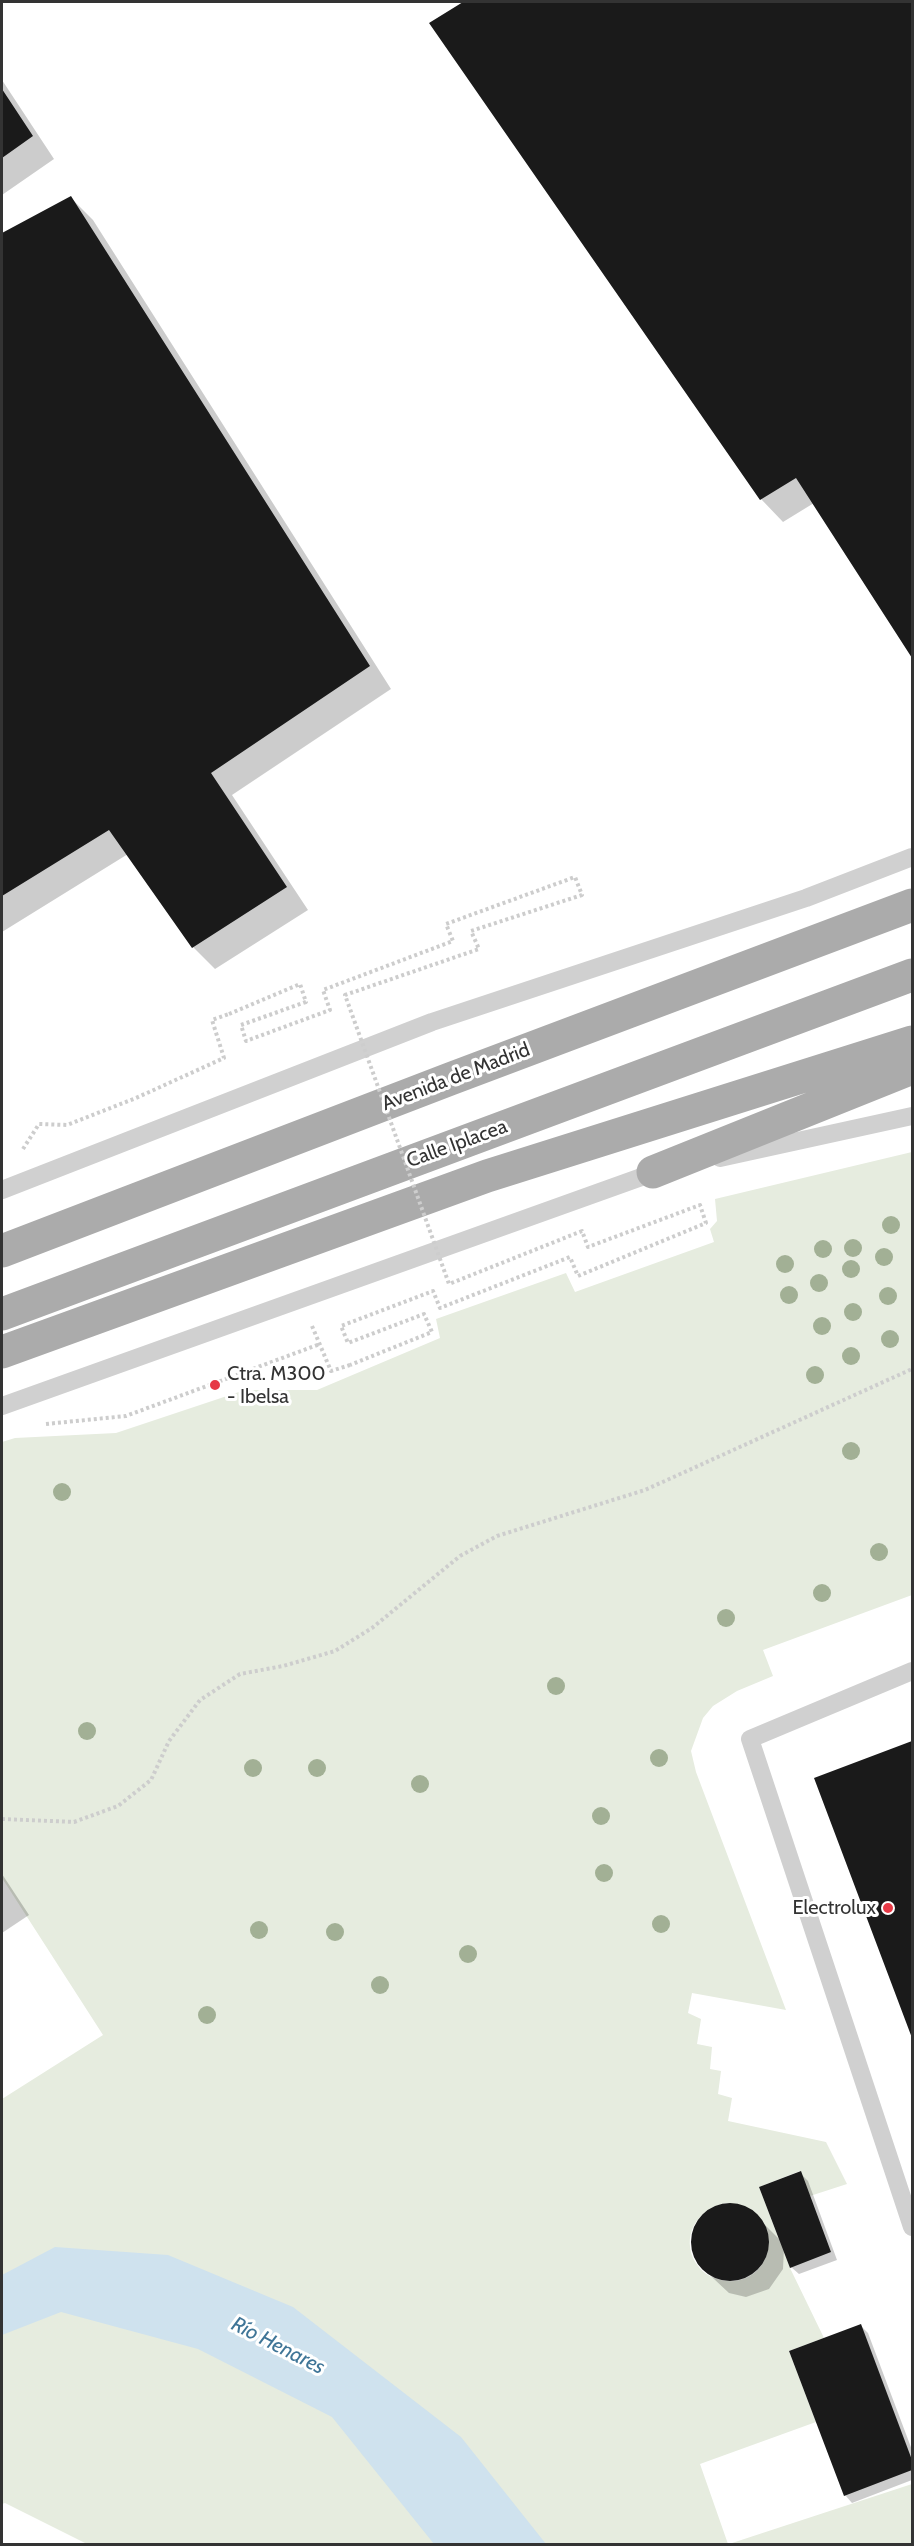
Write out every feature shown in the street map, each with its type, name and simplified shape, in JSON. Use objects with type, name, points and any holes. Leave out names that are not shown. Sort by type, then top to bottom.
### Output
[{"type":"main road","name":"Avenida de Madrid","points":[[2,1251],[912,905]]},
{"type":"main road","name":"Calle Iplacea","points":[[2,1314],[912,975]]},
{"type":"main road","points":[[2,1352],[487,1176],[912,1042]]},
{"type":"main road","points":[[653,1172],[912,1068]]},
{"type":"lane","points":[[2,1190],[432,1023],[806,898],[912,857]]},
{"type":"lane","points":[[2,1406],[653,1172],[912,1116]]},
{"type":"lane","points":[[912,1671],[750,1739],[912,2227]]},
{"type":"path","points":[[16,1153],[23,1149],[39,1124],[67,1125],[136,1098],[224,1058],[212,1020],[300,984],[306,1002],[241,1025],[246,1041],[330,1010],[323,990],[453,942],[446,924],[575,877],[582,895],[471,931],[478,949],[345,995],[449,1284],[582,1231],[588,1247],[700,1204],[706,1223],[578,1276],[570,1257],[440,1308],[433,1291],[340,1326],[348,1343],[424,1314],[432,1332],[331,1371],[312,1325],[321,1321]]},
{"type":"path","points":[[576,1226],[587,1223]]},
{"type":"path","points":[[444,1271],[454,1267]]},
{"type":"path","points":[[35,1426],[126,1416],[320,1344]]},
{"type":"path","points":[[2,1819],[74,1822],[118,1806],[151,1780],[169,1741],[200,1700],[240,1674],[283,1666],[335,1651],[372,1628],[460,1556],[497,1536],[645,1490],[912,1369]]},
{"type":"shaded area","points":[[912,1152],[912,1595],[763,1650],[773,1676],[737,1691],[713,1706],[703,1718],[691,1751],[696,1772],[786,2010],[692,1993],[688,2013],[701,2019],[697,2044],[712,2047],[710,2069],[721,2071],[718,2094],[732,2098],[728,2121],[826,2142],[847,2184],[810,2196],[800,2171],[759,2187],[790,2268],[824,2338],[789,2351],[816,2422],[700,2464],[728,2544],[87,2544],[5,2503],[2,2504],[2,2099],[103,2035],[2,1878],[2,1442],[15,1438],[116,1433],[245,1390],[317,1390],[440,1338],[436,1319],[566,1273],[575,1292],[714,1242],[710,1229],[717,1221],[715,1199]],"holes":[[[726,2203],[747,2208],[761,2219],[768,2234],[768,2249],[763,2264],[752,2275],[736,2281],[709,2276],[697,2265],[690,2248],[692,2230],[696,2222],[709,2210]]]},
{"type":"shaded area","points":[[912,2484],[912,2544],[729,2544]]},
{"type":"water","name":"Río Henares","points":[[55,2247],[168,2255],[293,2307],[461,2437],[546,2544],[434,2544],[332,2417],[198,2349],[61,2312],[2,2335],[2,2275]]},
{"type":"building","points":[[463,2],[912,2],[912,658],[796,478],[760,500],[429,23]]},
{"type":"building","points":[[2,89],[33,136],[2,158]]},
{"type":"building","points":[[71,196],[370,666],[211,773],[287,887],[192,948],[109,830],[2,896],[2,233]]},
{"type":"building","name":"Electrolux","points":[[912,1741],[912,2038],[814,1778]]},
{"type":"building","points":[[801,2171],[831,2252],[790,2268],[759,2187]]},
{"type":"building","points":[[722,2203],[738,2203],[752,2209],[763,2220],[769,2234],[769,2250],[763,2264],[752,2275],[738,2281],[722,2281],[708,2275],[697,2264],[691,2250],[691,2234],[697,2220],[708,2209]]},
{"type":"building","points":[[861,2324],[912,2460],[912,2470],[844,2496],[789,2351]]},
{"type":"place","name":"Ctra. M300 - Ibelsa","points":[[215,1385]]},
{"type":"place","name":"Electrolux","points":[[888,1908]]}]
